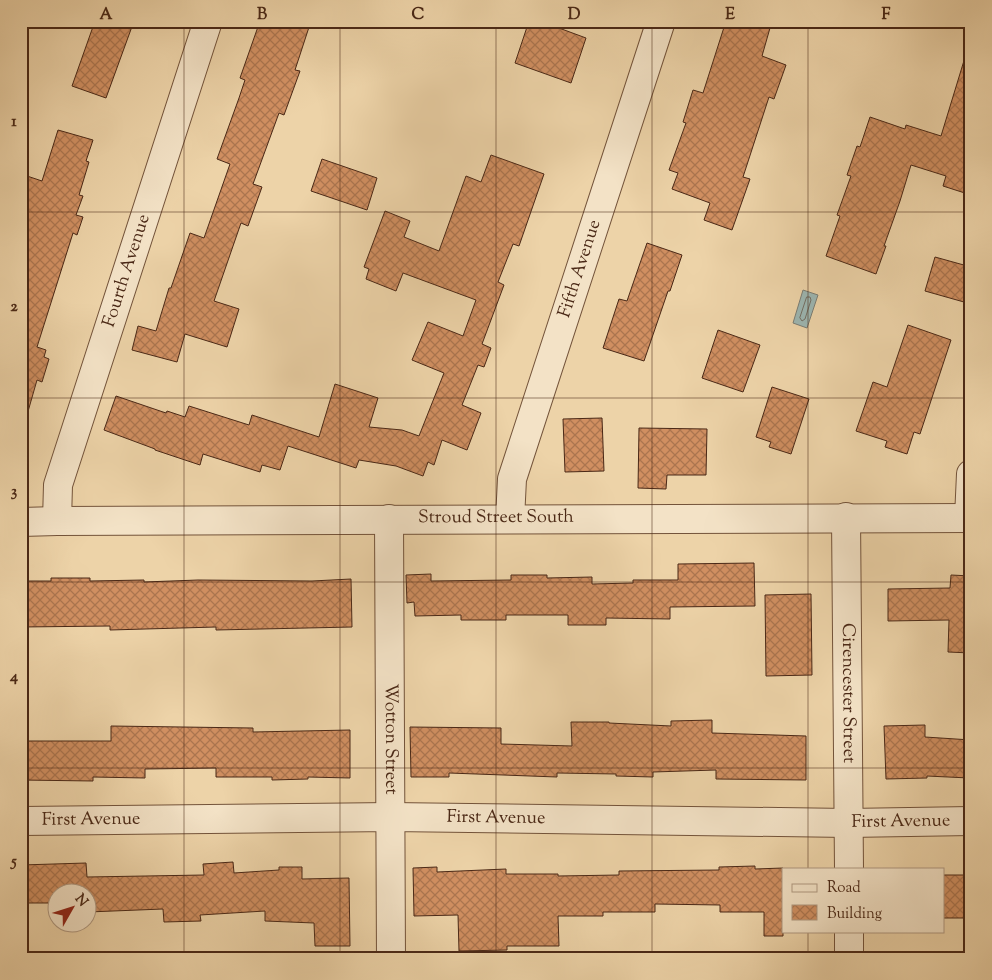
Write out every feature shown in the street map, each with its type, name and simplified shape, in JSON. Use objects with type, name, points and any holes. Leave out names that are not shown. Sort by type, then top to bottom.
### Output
[{"type":"street","name":"Fourth Avenue","points":[[57,521],[58,485],[208,21]]},
{"type":"street","name":"Fifth Avenue","points":[[510,519],[512,480],[661,21]]},
{"type":"street","points":[[970,518],[971,474]]},
{"type":"street","name":"Stroud Street South","points":[[21,522],[846,517],[970,518]]},
{"type":"street","name":"Cirencester Street","points":[[846,517],[849,868]]},
{"type":"street","name":"Wotton Street","points":[[389,519],[391,959]]},
{"type":"street","name":"First Avenue","points":[[21,821],[391,817],[848,823],[971,821]]},
{"type":"street","points":[[849,932],[849,959]]},
{"type":"water","points":[[803,290],[818,295],[807,328],[793,323]]},
{"type":"building","points":[[95,21],[134,21],[106,98],[72,86]]},
{"type":"building","points":[[260,21],[311,21],[295,70],[300,71],[284,115],[279,113],[253,184],[262,187],[248,226],[241,223],[214,301],[239,309],[227,347],[185,334],[177,362],[132,350],[138,326],[156,331],[169,288],[171,288],[190,233],[204,238],[230,164],[217,159],[245,80],[240,78]]},
{"type":"building","points":[[529,21],[540,21],[586,38],[571,83],[515,63]]},
{"type":"building","points":[[726,21],[772,21],[762,56],[786,65],[774,99],[769,97],[743,177],[750,179],[732,230],[704,220],[710,203],[672,189],[678,173],[669,170],[686,123],[683,122],[693,90],[703,93]]},
{"type":"building","points":[[966,54],[971,55],[971,195],[943,186],[946,176],[911,165],[876,274],[826,256],[840,216],[837,215],[851,176],[847,175],[857,146],[860,147],[870,117],[905,129],[906,125],[941,136]]},
{"type":"building","points":[[58,130],[93,140],[86,161],[89,162],[79,195],[83,196],[76,215],[83,217],[77,235],[73,233],[37,347],[46,350],[44,357],[49,359],[42,382],[37,380],[27,415],[21,415],[21,174],[42,181]]},
{"type":"building","points":[[491,155],[544,174],[519,246],[513,244],[498,282],[504,285],[482,344],[491,348],[484,367],[478,365],[462,405],[481,413],[467,450],[442,440],[434,465],[428,462],[423,476],[396,466],[359,460],[356,468],[288,446],[280,470],[262,465],[260,472],[203,454],[200,465],[104,430],[116,396],[166,413],[167,411],[185,417],[189,406],[249,425],[252,415],[319,437],[335,384],[378,398],[369,427],[402,430],[419,436],[444,373],[412,360],[428,322],[463,336],[476,300],[403,273],[396,291],[366,279],[369,269],[364,267],[385,211],[410,221],[404,237],[439,251],[466,176],[481,182]]},
{"type":"building","points":[[322,159],[377,178],[367,210],[311,191]]},
{"type":"building","points":[[647,243],[682,255],[644,361],[603,348],[619,299],[627,301]]},
{"type":"building","points":[[935,257],[971,267],[971,304],[925,291]]},
{"type":"building","points":[[908,325],[951,340],[920,434],[914,432],[907,454],[885,447],[887,441],[856,431],[873,382],[887,387]]},
{"type":"building","points":[[718,330],[760,345],[743,392],[702,378]]},
{"type":"building","points":[[772,387],[809,399],[791,454],[769,447],[771,442],[756,437]]},
{"type":"building","points":[[602,418],[604,471],[565,472],[563,419]]},
{"type":"building","points":[[639,428],[707,429],[706,475],[667,475],[666,489],[638,488]]},
{"type":"building","points":[[754,563],[755,606],[670,607],[670,619],[606,618],[606,625],[568,625],[568,615],[506,615],[506,620],[461,620],[461,615],[415,616],[414,602],[407,603],[406,575],[431,574],[431,581],[511,580],[511,575],[547,575],[547,578],[592,577],[592,584],[633,583],[633,580],[678,580],[678,564]]},
{"type":"building","points":[[951,575],[971,576],[971,653],[948,652],[949,620],[888,621],[888,589],[950,588]]},
{"type":"building","points":[[51,578],[90,578],[90,581],[144,580],[144,582],[351,579],[352,627],[216,630],[216,627],[110,630],[110,626],[21,627],[21,581],[51,581]]},
{"type":"building","points":[[811,594],[812,675],[766,676],[765,595]]},
{"type":"building","points":[[712,720],[712,733],[806,736],[806,780],[716,779],[716,770],[653,772],[653,777],[616,776],[616,774],[557,773],[557,777],[449,773],[449,777],[411,777],[410,727],[501,728],[501,744],[572,746],[571,722],[609,722],[671,726],[671,721]]},
{"type":"building","points":[[925,725],[925,737],[971,740],[969,778],[927,776],[927,778],[886,779],[884,726]]},
{"type":"building","points":[[111,726],[253,728],[253,732],[350,730],[350,778],[308,777],[308,779],[272,780],[272,777],[216,777],[216,768],[145,769],[145,778],[93,777],[93,781],[21,780],[21,741],[111,741]]},
{"type":"building","points":[[233,862],[234,873],[279,870],[279,867],[302,867],[302,879],[349,878],[350,946],[315,946],[314,923],[265,921],[265,911],[200,915],[201,921],[164,922],[163,909],[98,912],[98,882],[48,882],[48,903],[21,903],[21,865],[86,863],[87,877],[204,875],[203,864]]},
{"type":"building","points":[[755,866],[755,869],[782,868],[783,936],[764,936],[764,912],[720,912],[720,905],[655,904],[655,912],[603,912],[603,916],[558,916],[559,946],[507,946],[507,950],[459,951],[458,915],[414,916],[413,868],[437,867],[437,872],[506,869],[506,874],[558,874],[558,876],[619,875],[619,871],[719,870],[719,867]]},
{"type":"building","points":[[944,875],[971,875],[971,918],[944,918]]}]
